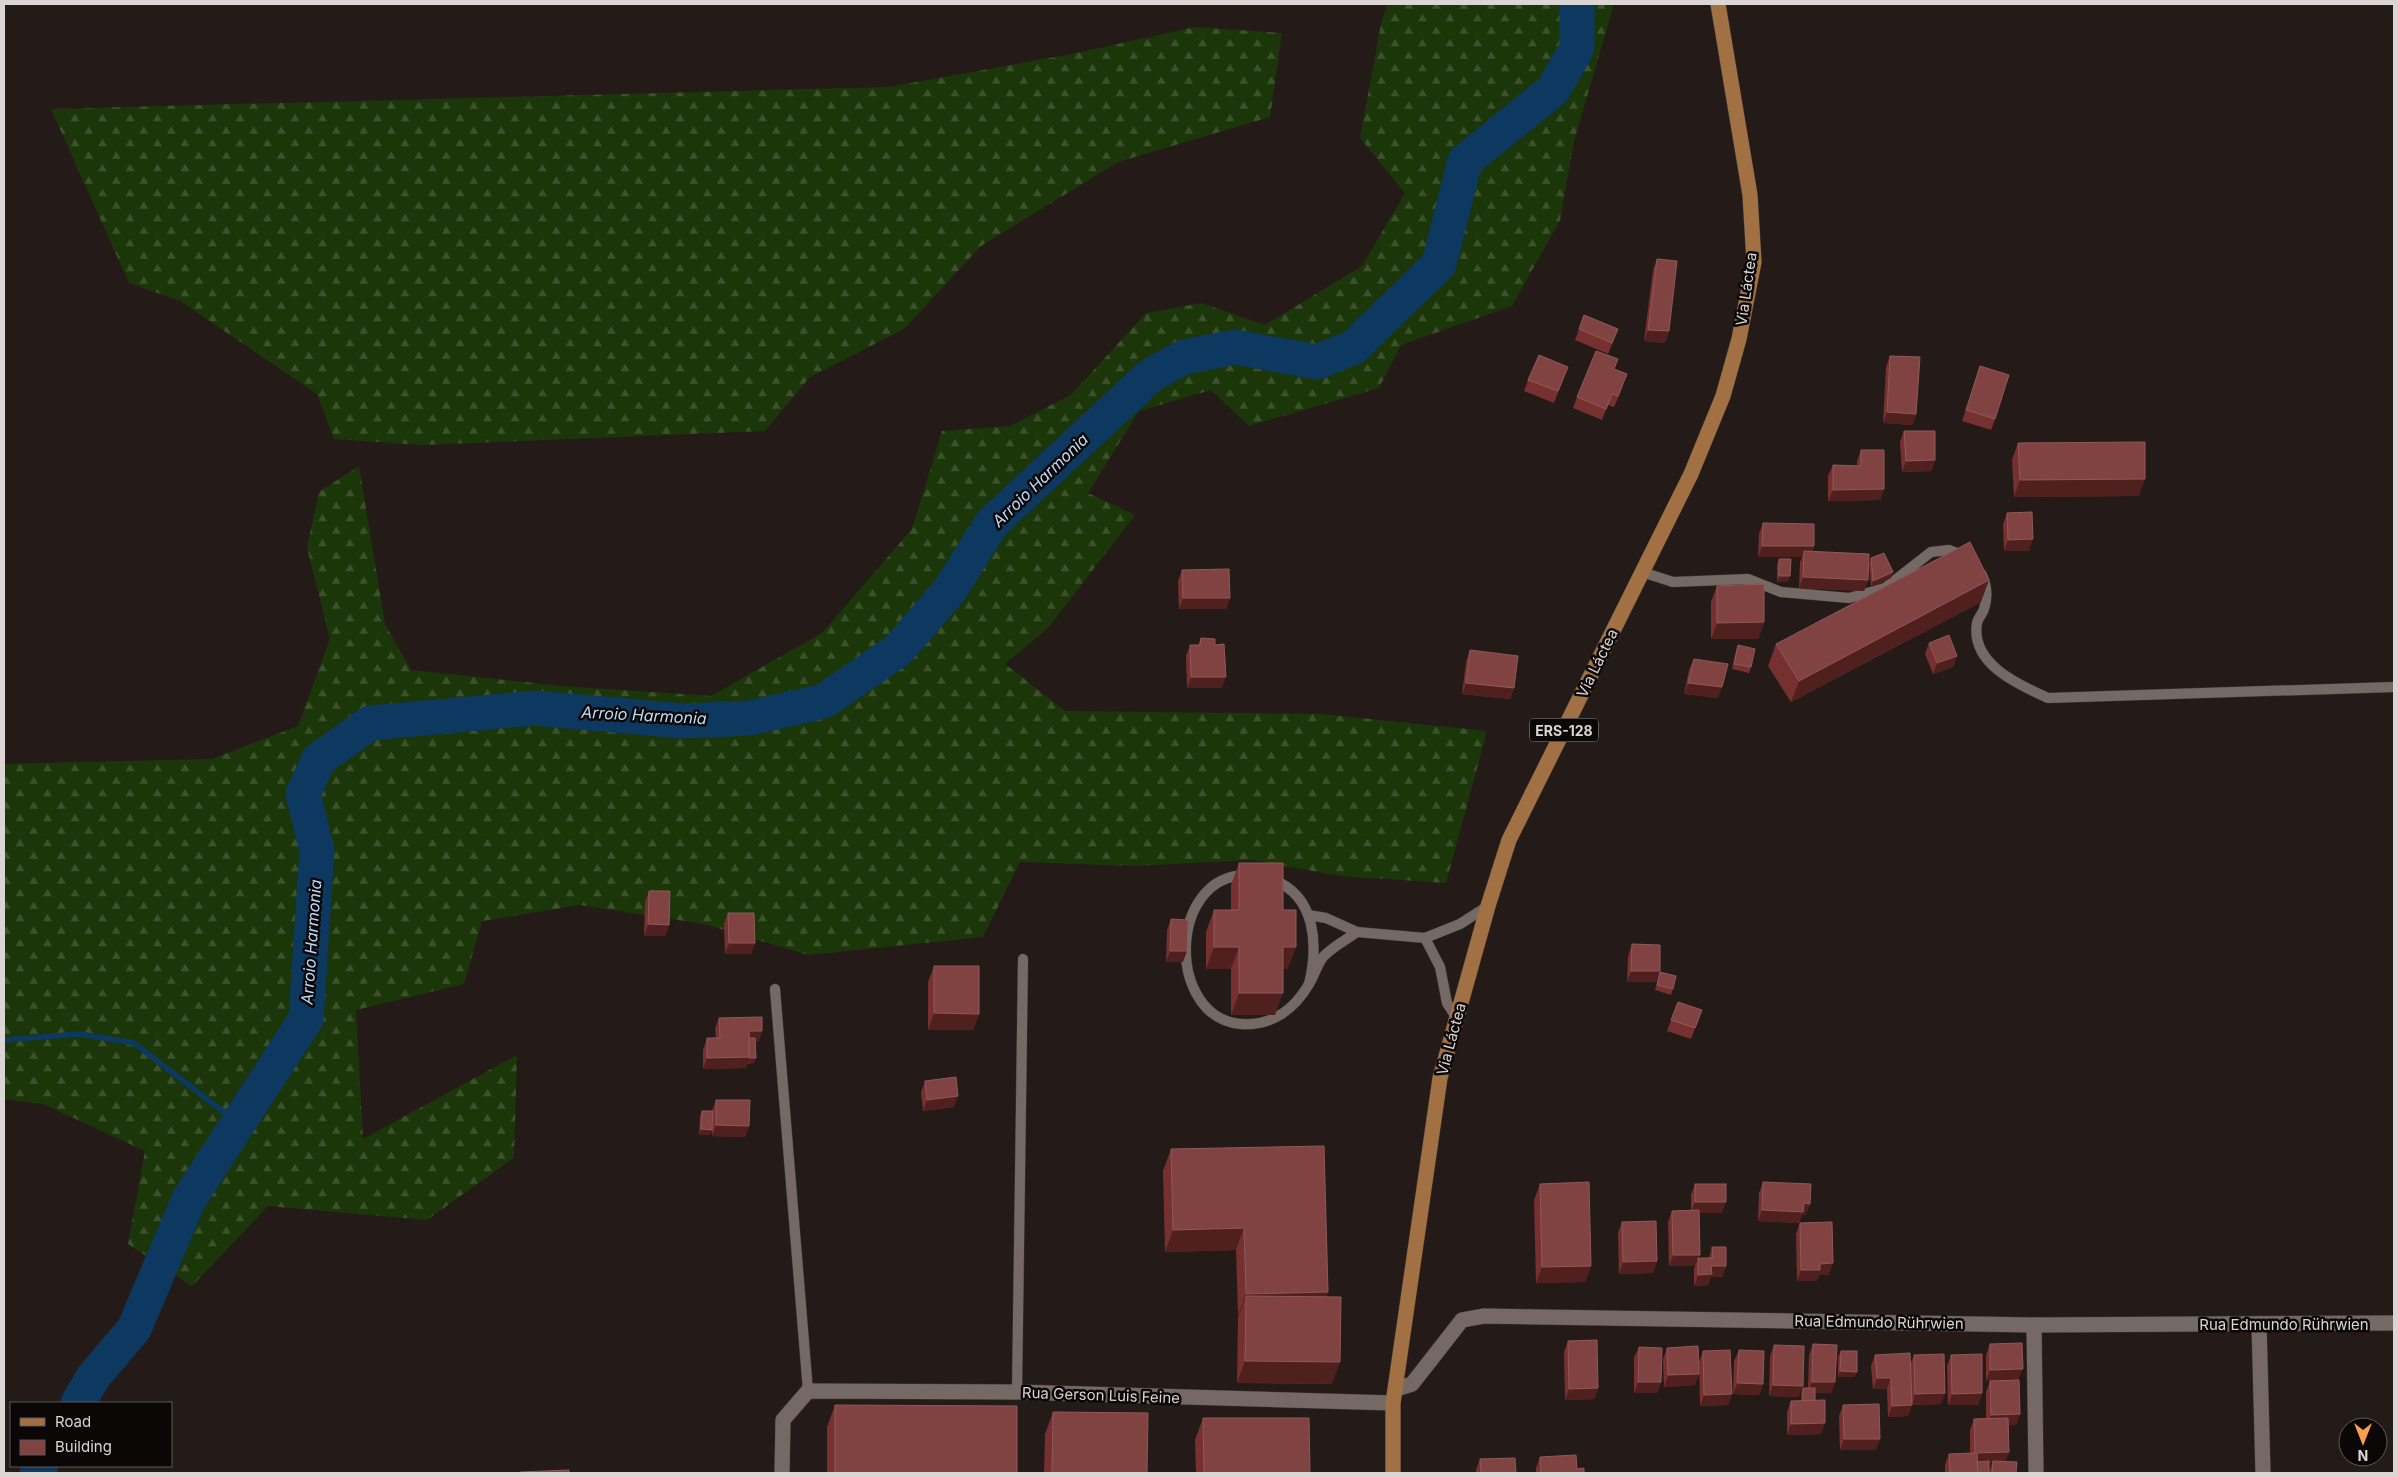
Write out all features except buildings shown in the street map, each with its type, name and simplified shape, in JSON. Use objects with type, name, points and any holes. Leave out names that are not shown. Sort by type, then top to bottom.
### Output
[{"type":"main road","name":"Via Láctea","points":[[1393,1473],[1394,1396],[1440,1078],[1488,906],[1509,840],[1691,474],[1723,396],[1739,339],[1754,262],[1750,195],[1718,4]]},
{"type":"street","name":"Rua Edmundo Rührwien","points":[[1394,1396],[1412,1384],[1462,1320],[1484,1316],[2034,1325],[2394,1323]]},
{"type":"street","points":[[2260,1324],[2263,1473]]},
{"type":"street","points":[[2034,1325],[2036,1473]]},
{"type":"street","name":"Rua Gerson Luis Feine","points":[[808,1391],[1394,1396]]},
{"type":"street","points":[[782,1473],[783,1420],[808,1391]]},
{"type":"street","points":[[1016,1410],[1017,1392]]},
{"type":"lane","points":[[1642,572],[1673,582],[1748,579],[1781,592],[1848,598],[1886,588],[1931,552],[1949,550],[1969,558],[1980,572],[1987,586],[1985,608],[1978,623],[1979,641],[1986,658],[2000,674],[2015,684],[2048,698],[2394,687]]},
{"type":"lane","points":[[1309,984],[1315,961],[1315,938],[1308,915],[1296,897],[1279,883],[1259,875],[1239,875],[1219,883],[1202,897],[1190,915],[1186,938],[1190,984],[1202,1003],[1219,1016],[1239,1024],[1259,1024],[1279,1016],[1296,1003],[1309,984],[1323,958],[1357,932]]},
{"type":"lane","points":[[1308,915],[1326,918],[1357,932],[1425,938],[1460,924],[1488,906]]},
{"type":"lane","points":[[1425,938],[1440,967],[1447,1003],[1456,1017]]},
{"type":"lane","points":[[1017,1392],[1024,958]]},
{"type":"lane","points":[[775,989],[808,1391]]},
{"type":"green space","points":[[1387,4],[1614,4],[1574,141],[1560,220],[1512,306],[1401,345],[1379,388],[1249,426],[1211,390],[1139,411],[1088,493],[1135,515],[1049,627],[1005,664],[1065,711],[1321,714],[1487,731],[1446,883],[1341,876],[1252,860],[1133,866],[1020,862],[983,937],[808,955],[704,924],[580,905],[482,921],[464,984],[356,1010],[363,1139],[517,1055],[514,1158],[427,1220],[268,1206],[192,1286],[128,1244],[145,1151],[43,1104],[4,1099],[4,764],[212,759],[298,726],[330,639],[307,547],[319,492],[359,466],[385,624],[411,670],[562,686],[711,696],[822,633],[912,529],[942,431],[1010,426],[1071,395],[1146,313],[1201,303],[1265,325],[1362,266],[1405,193],[1360,138],[1381,24]]},
{"type":"green space","points":[[1195,27],[1282,33],[1270,117],[1118,162],[981,246],[904,329],[810,377],[765,431],[421,445],[334,439],[317,394],[180,301],[129,283],[51,109],[889,87],[1072,54]]},
{"type":"waterway","name":"Arroio Harmonia","points":[[79,1402],[94,1376],[134,1329],[189,1199],[306,1019],[317,850],[303,794],[319,759],[370,723],[535,708],[682,721],[750,718],[824,701],[898,650],[950,590],[992,523],[1151,375],[1184,357],[1235,347],[1317,362],[1354,347],[1439,264],[1465,161],[1553,90],[1577,48],[1577,4]]},
{"type":"waterway","points":[[4,1040],[80,1034],[134,1043],[238,1123]]},
{"type":"waterway","name":"Arroio Harmonia","points":[[37,1473],[40,1467]]}]
